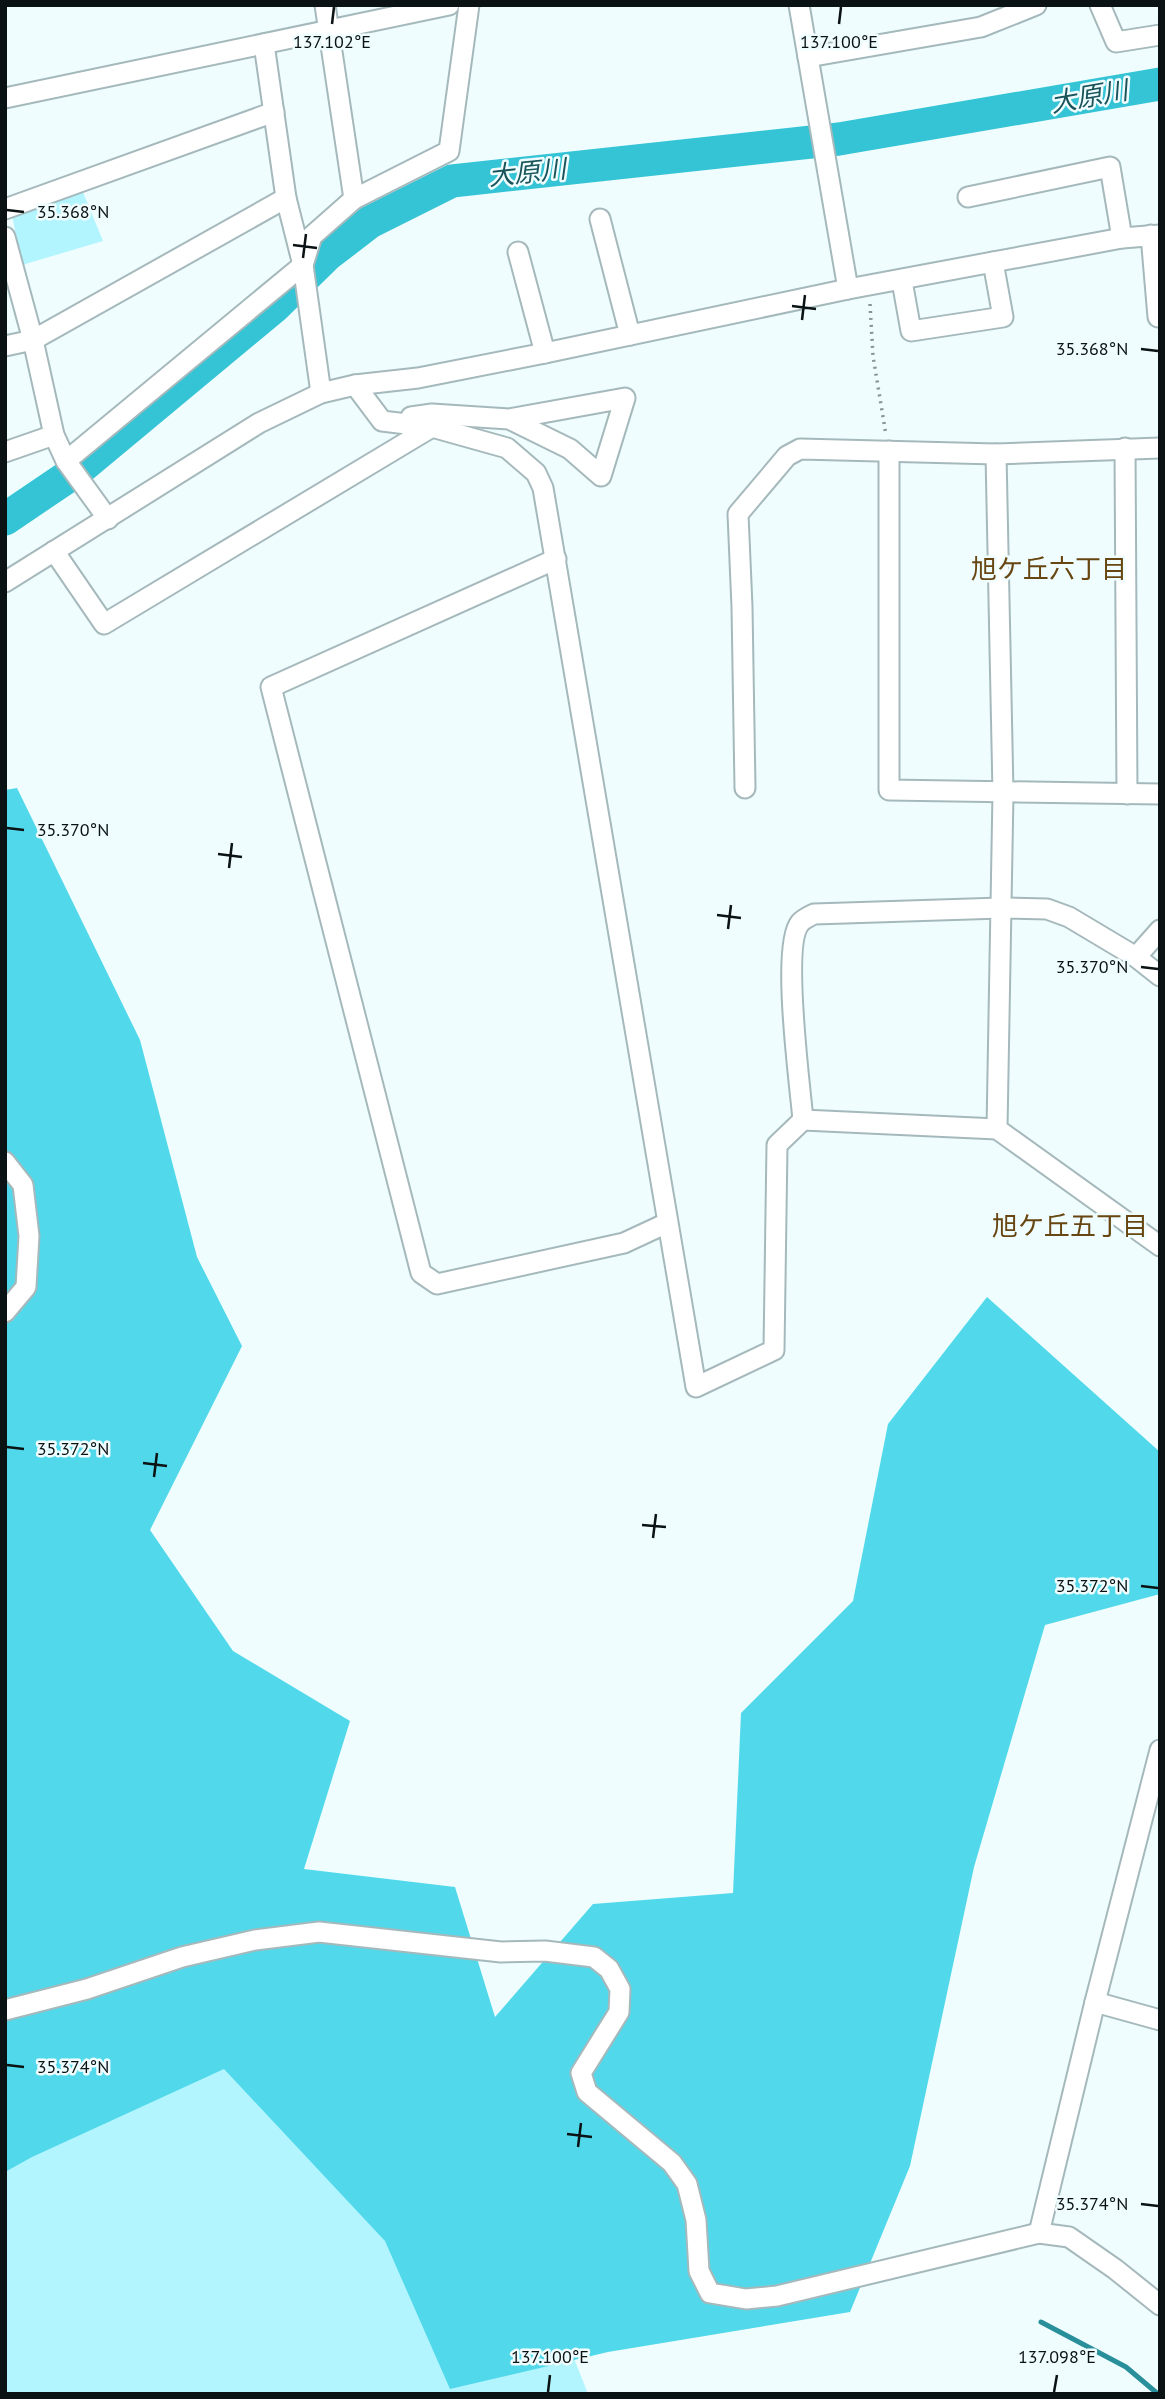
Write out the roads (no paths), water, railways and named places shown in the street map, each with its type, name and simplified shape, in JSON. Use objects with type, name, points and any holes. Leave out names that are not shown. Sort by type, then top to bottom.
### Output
[{"type":"street","points":[[325,5],[354,199]]},
{"type":"street","points":[[5,98],[449,5]]},
{"type":"street","points":[[65,461],[303,265],[312,236],[354,199],[449,151],[469,5]]},
{"type":"street","points":[[799,5],[848,289]]},
{"type":"street","points":[[808,57],[981,27],[1036,5]]},
{"type":"street","points":[[1100,5],[1116,42],[1160,35]]},
{"type":"street","points":[[264,44],[286,198],[303,265],[321,393]]},
{"type":"street","points":[[5,209],[274,112]]},
{"type":"street","points":[[968,197],[1110,167],[1122,238]]},
{"type":"street","points":[[5,346],[33,340],[286,198]]},
{"type":"street","points":[[600,219],[629,335]]},
{"type":"street","points":[[5,582],[259,423],[321,393],[355,385],[418,378],[848,289],[1122,238],[1156,235],[1158,317]]},
{"type":"street","points":[[5,237],[33,340],[54,435],[65,461],[108,519]]},
{"type":"street","points":[[518,252],[545,353]]},
{"type":"street","points":[[902,281],[911,331],[1003,317],[993,262]]},
{"type":"street","points":[[355,385],[383,421],[432,427],[507,448],[536,473],[543,488],[696,1387],[774,1350],[776,1145],[803,1120],[997,1129],[1160,1246]]},
{"type":"street","points":[[383,421],[432,414],[509,419],[625,398],[601,476],[570,449],[509,419]]},
{"type":"street","points":[[54,551],[104,624],[432,427]]},
{"type":"street","points":[[5,452],[54,435]]},
{"type":"street","points":[[1125,448],[1127,794]]},
{"type":"street","points":[[745,788],[738,514],[787,456],[800,449],[996,454],[1160,448]]},
{"type":"street","points":[[889,451],[890,790],[1160,794]]},
{"type":"street","points":[[996,454],[1003,793],[997,1129]]},
{"type":"street","points":[[556,559],[271,687],[421,1273],[436,1284],[624,1243],[667,1223]]},
{"type":"street","points":[[803,1120],[792,991],[792,948],[799,923],[814,914],[1047,909],[1069,917],[1136,957],[1160,976]]},
{"type":"street","points":[[1136,957],[1160,930]]},
{"type":"street","points":[[5,1163],[23,1185],[29,1236],[26,1287],[5,1312]]},
{"type":"street","points":[[1039,2232],[1160,1750]]},
{"type":"street","points":[[5,2010],[87,1989],[182,1956],[256,1940],[319,1932],[501,1952],[545,1951],[594,1957],[608,1969],[620,1989],[619,2012],[581,2073],[587,2092],[672,2163],[687,2184],[696,2220],[699,2271],[710,2293],[746,2299],[777,2296],[1039,2232],[1069,2237],[1160,2305]]},
{"type":"street","points":[[1095,2001],[1160,2020]]},
{"type":"waterway","name":"大原川","points":[[5,519],[79,469],[275,306],[327,255],[370,222],[452,181],[839,139],[1160,84]]},
{"type":"waterway","points":[[1041,2322],[1126,2367],[1158,2394]]},
{"type":"district","name":"旭ケ丘六丁目","points":[[1049,568]]},
{"type":"district","name":"旭ケ丘五丁目","points":[[1070,1225]]}]
